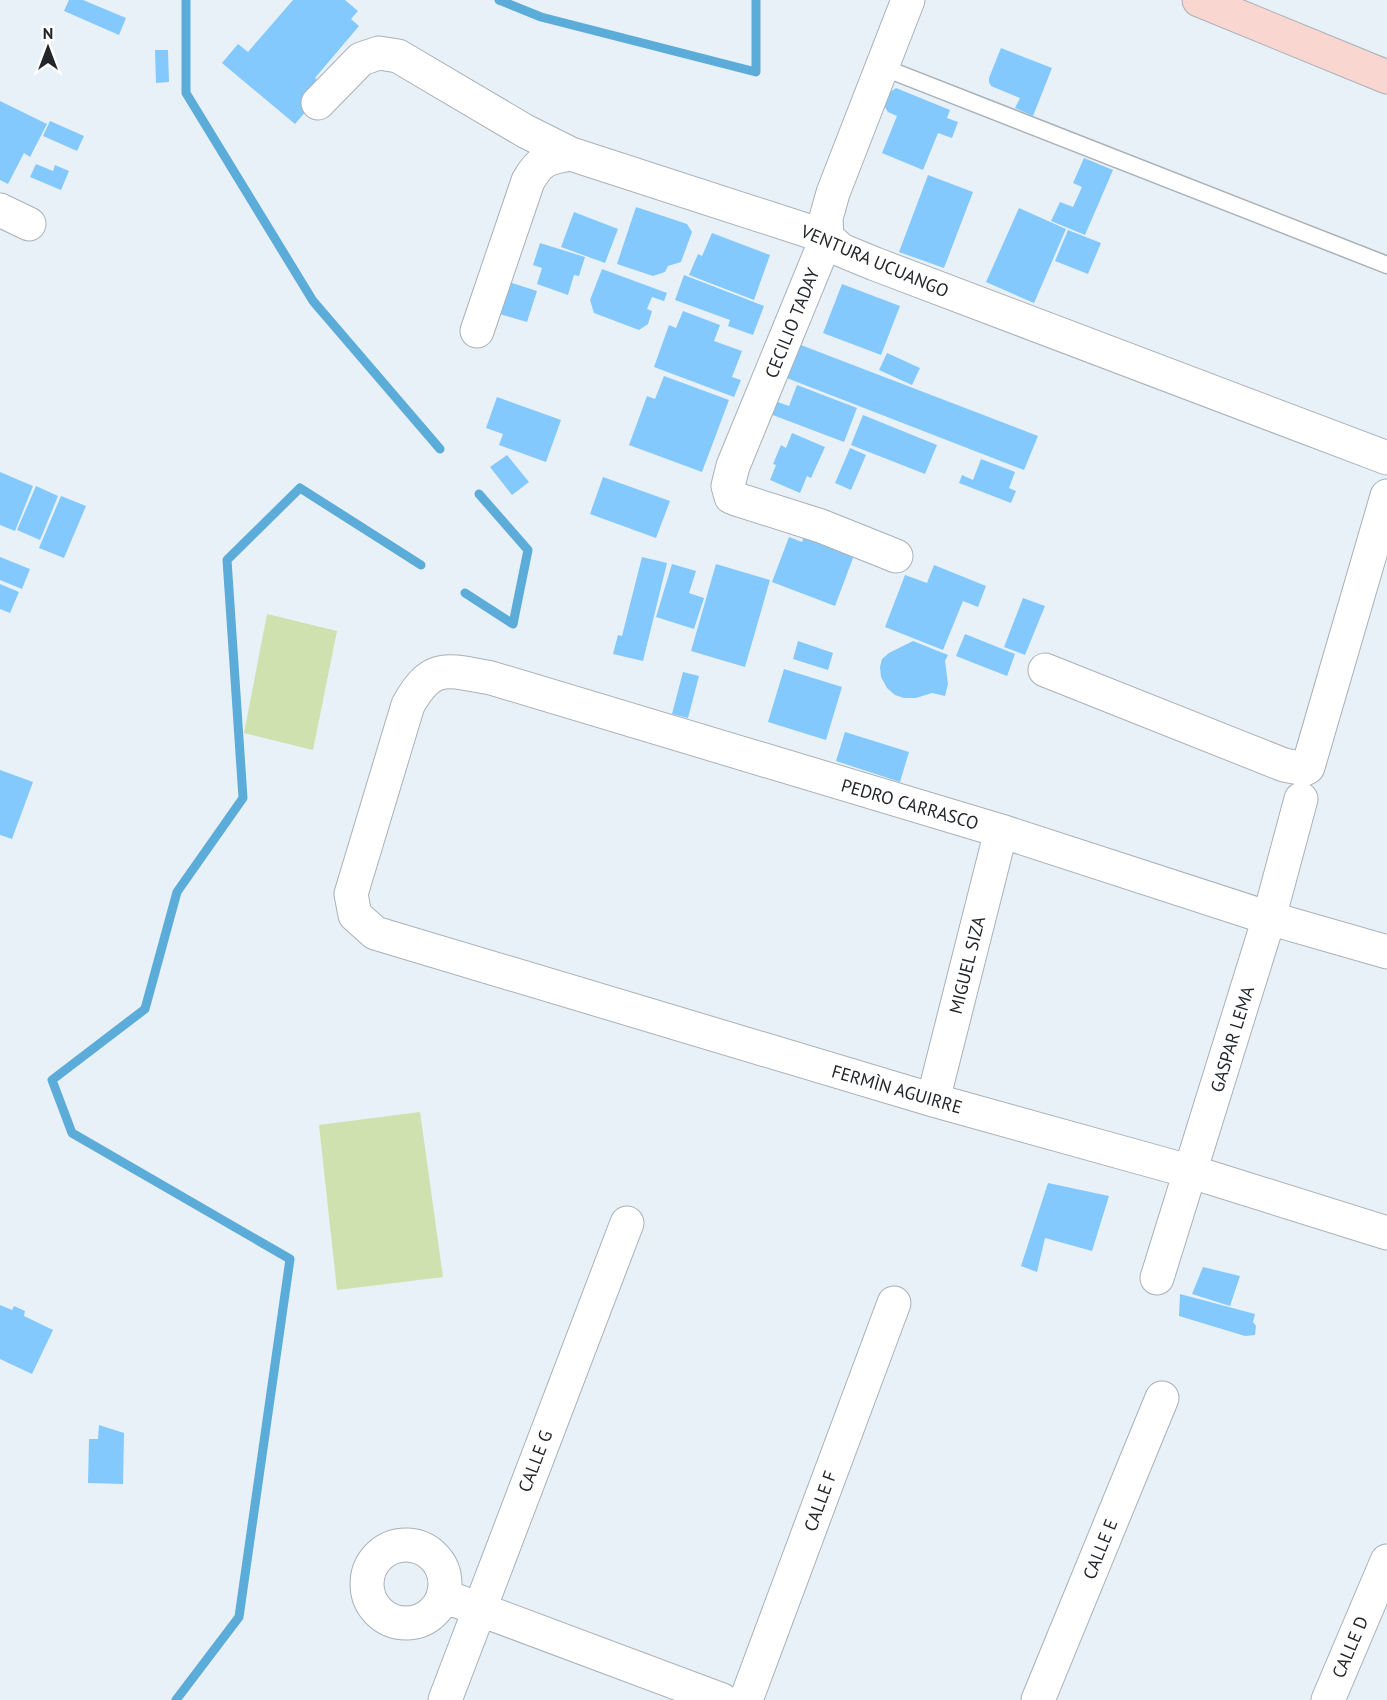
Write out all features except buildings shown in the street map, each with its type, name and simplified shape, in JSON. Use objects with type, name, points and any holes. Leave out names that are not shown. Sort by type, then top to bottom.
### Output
[{"type":"street","name":"CECILIO TADAY","points":[[896,556],[821,526],[731,497],[729,481],[827,237],[826,218],[833,193],[908,0]]},
{"type":"street","points":[[1199,0],[1387,77]]},
{"type":"street","name":"VENTURA UCUANGO","points":[[318,104],[361,59],[379,53],[398,56],[525,131],[571,154],[827,237],[841,250],[874,264],[1387,458]]},
{"type":"street","points":[[477,331],[528,181],[536,167],[544,160],[571,154]]},
{"type":"street","points":[[0,210],[29,224]]},
{"type":"street","points":[[1045,670],[1284,765],[1300,770],[1308,767],[1387,496]]},
{"type":"street","name":"PEDRO CARRASCO","points":[[430,677],[443,672],[458,672],[491,678],[1001,831],[1269,918],[1387,952]]},
{"type":"street","name":"FERMÌN AGUIRRE","points":[[430,677],[419,685],[408,705],[351,894],[355,915],[375,933],[933,1100],[1192,1172],[1387,1233]]},
{"type":"street","name":"GASPAR LEMA","points":[[1157,1278],[1192,1172],[1269,918],[1301,799]]},
{"type":"street","name":"MIGUEL SIZA","points":[[933,1100],[1001,831]]},
{"type":"street","name":"CALLE G","points":[[445,1700],[627,1223]]},
{"type":"street","name":"CALLE F","points":[[746,1700],[894,1303]]},
{"type":"street","name":"CALLE E","points":[[1038,1700],[1162,1398]]},
{"type":"street","name":"CALLE D","points":[[1328,1700],[1387,1561]]},
{"type":"street","points":[[444,1596],[722,1700]]},
{"type":"lane","points":[[882,67],[1387,265]]},
{"type":"green space","points":[[267,614],[337,631],[313,750],[244,733]]},
{"type":"green space","points":[[420,1112],[443,1277],[337,1290],[319,1125]]},
{"type":"waterway","points":[[186,0],[186,93],[313,301],[440,449]]},
{"type":"waterway","points":[[499,0],[541,17],[756,72],[756,0]]},
{"type":"waterway","points":[[176,1700],[239,1617],[290,1259],[72,1133],[52,1080],[145,1009],[177,892],[243,798],[227,560],[300,488],[421,565]]},
{"type":"waterway","points":[[465,593],[513,624],[528,550],[479,494]]}]
